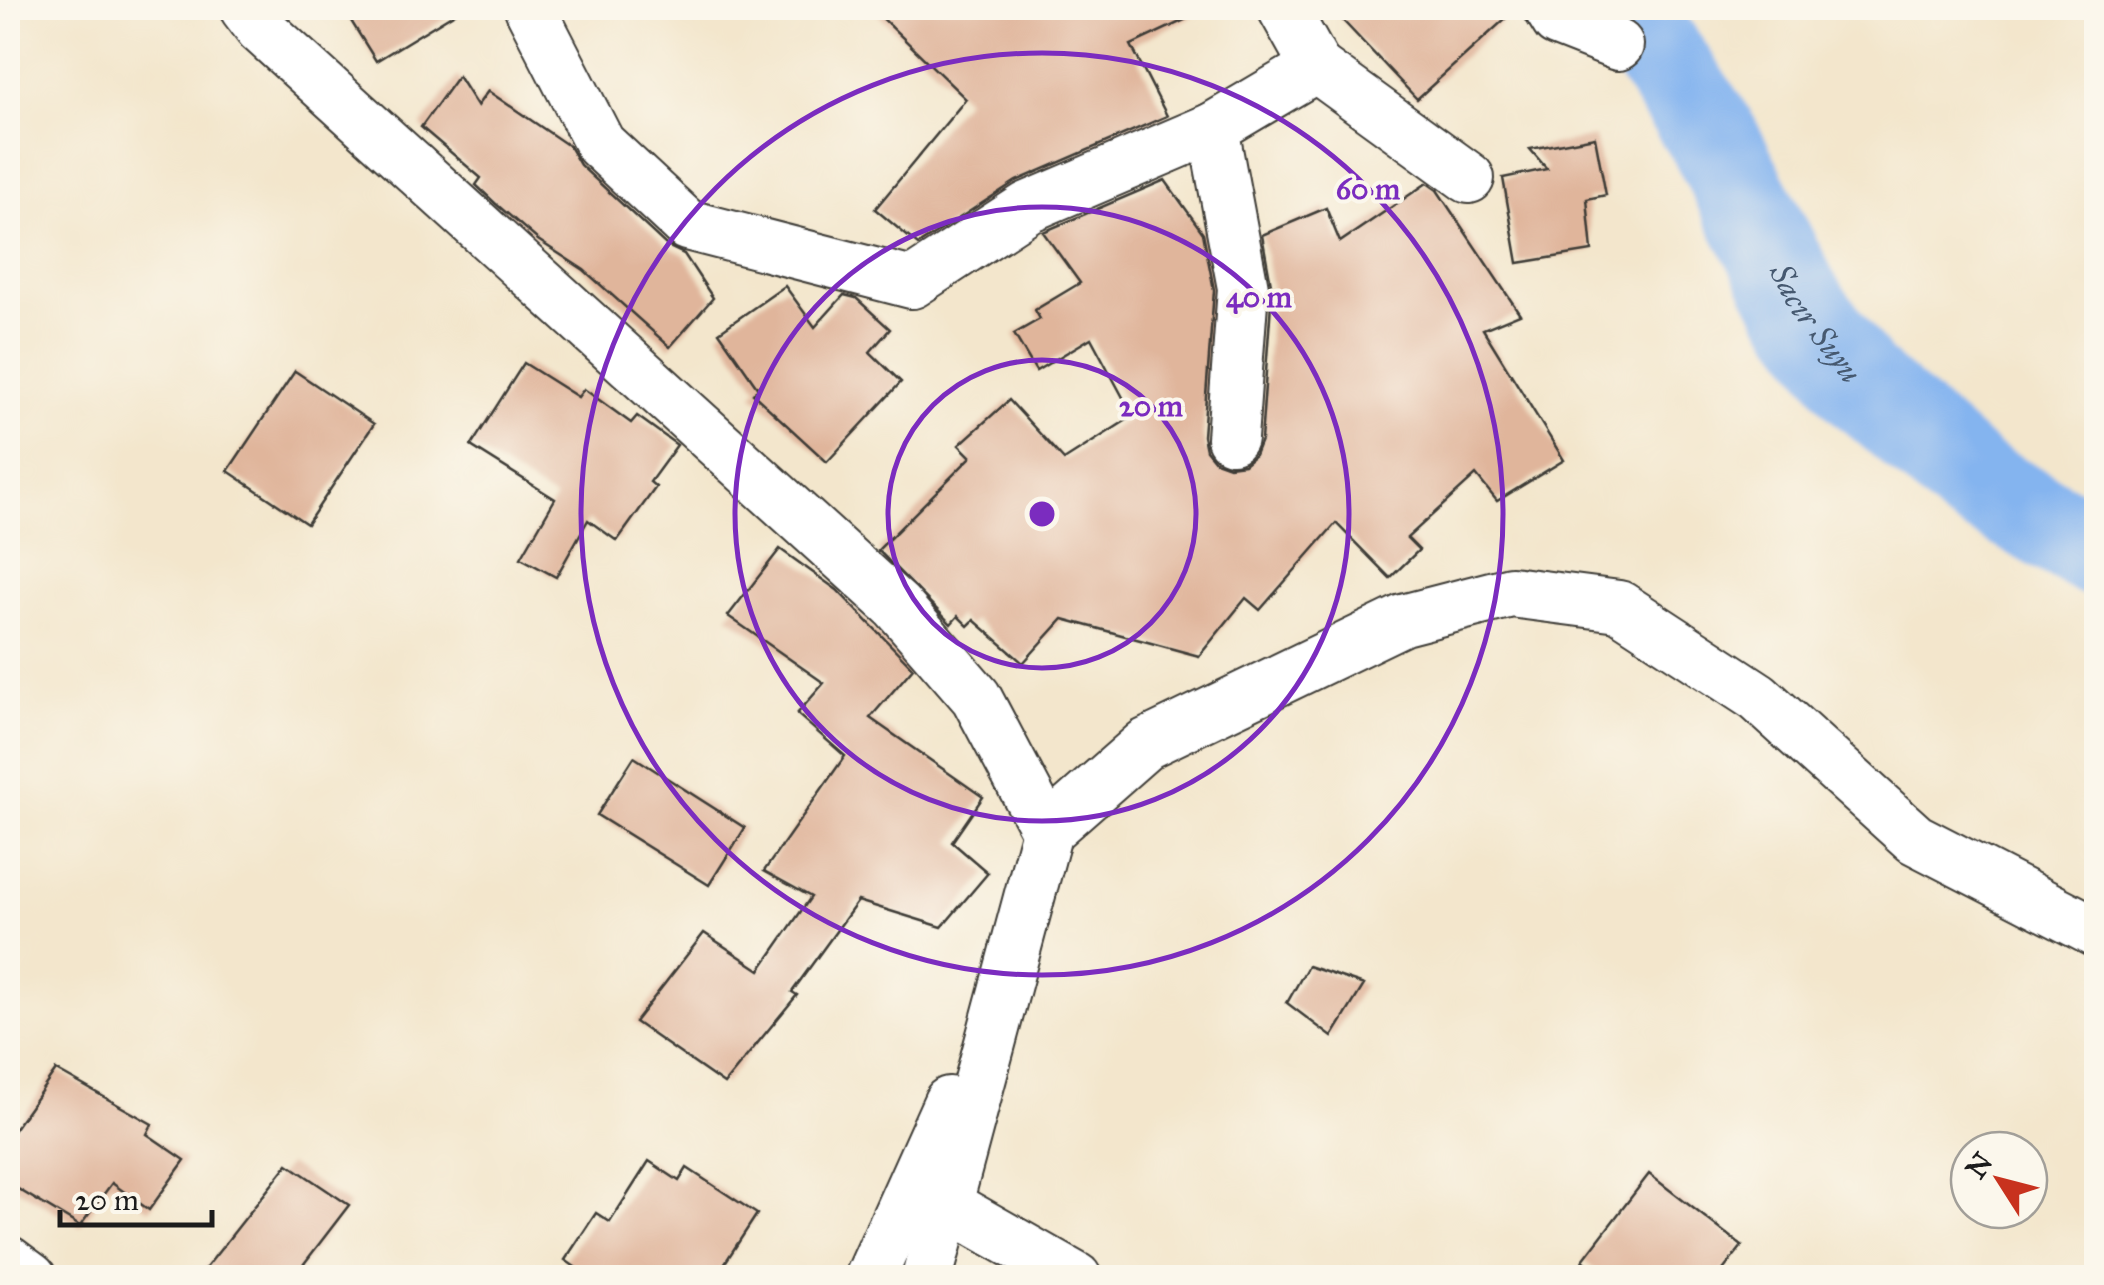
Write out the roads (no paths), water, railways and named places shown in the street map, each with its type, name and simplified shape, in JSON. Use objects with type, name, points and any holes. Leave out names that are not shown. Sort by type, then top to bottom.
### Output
[{"type":"street","points":[[244,8],[261,29],[898,606],[976,697],[1047,831]]},
{"type":"street","points":[[530,8],[600,144],[687,225],[912,283],[1028,207],[1213,128],[1316,67]]},
{"type":"street","points":[[1282,8],[1316,67],[1468,178]]},
{"type":"street","points":[[1549,8],[1557,22],[1618,45]]},
{"type":"street","points":[[1213,128],[1243,288],[1232,438]]},
{"type":"street","points":[[927,1278],[1002,984],[1047,831],[1146,744],[1404,620],[1511,592],[1619,606],[1758,697],[1915,840],[2096,932]]},
{"type":"street","points":[[870,1278],[1002,984]]},
{"type":"street","points":[[946,1206],[1076,1278]]},
{"type":"street","points":[[8,1261],[31,1278]]},
{"type":"waterway","name":"Sacır Suyu","points":[[1627,8],[1715,141],[1798,303],[1858,383],[1973,482],[2096,551]]}]
